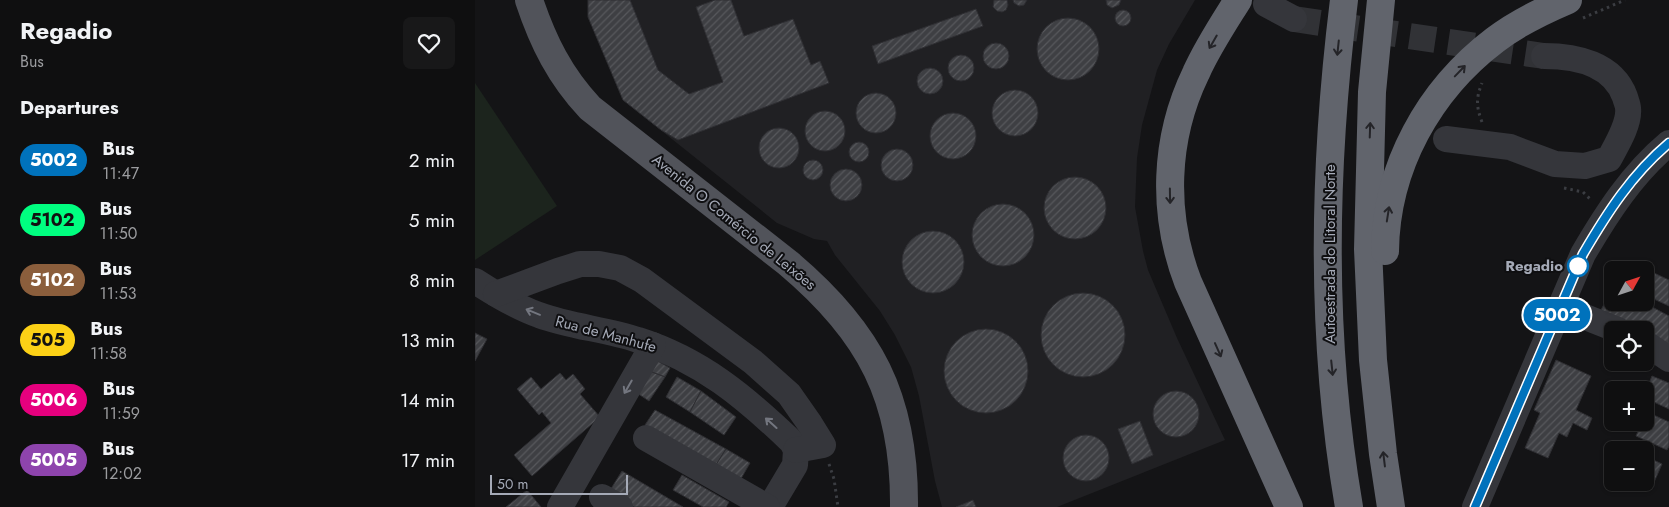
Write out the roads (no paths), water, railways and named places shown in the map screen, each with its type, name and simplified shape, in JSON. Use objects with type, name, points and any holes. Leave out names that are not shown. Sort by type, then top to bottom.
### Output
[{"type":"highway","points":[[1238,0],[1196,73],[1182,108],[1172,149],[1171,221],[1175,244],[1188,282],[1289,507]]},
{"type":"highway","name":"Autoestrada do Litoral Norte","points":[[1344,0],[1331,133],[1327,208],[1327,274],[1331,365],[1349,507]]},
{"type":"highway","points":[[1381,0],[1372,92],[1369,168],[1369,288],[1375,385],[1391,507]]},
{"type":"highway","points":[[1369,288],[1385,278],[1386,230],[1395,184],[1415,132],[1435,102],[1462,69],[1495,40],[1527,18],[1571,11]]},
{"type":"main road","name":"Avenida O Comércio de Leixões","points":[[535,3],[547,13],[557,41],[574,72],[593,99],[625,135],[793,268],[819,291],[849,324],[865,346],[880,375],[891,403],[899,434],[905,480],[904,507]]},
{"type":"street","points":[[1266,4],[1294,19]]},
{"type":"street","points":[[1447,139],[1510,147],[1555,164],[1585,166],[1609,158],[1623,132],[1629,109],[1621,88],[1606,70],[1588,62],[1559,56],[1545,56]]},
{"type":"street","points":[[1475,507],[1583,254],[1606,215],[1650,159],[1669,143]]},
{"type":"street","points":[[485,287],[580,264],[599,264],[620,268],[642,280],[714,333],[789,394],[823,445],[796,450],[795,465],[768,507],[646,438]]},
{"type":"street","name":"Rua de Manhufe","points":[[485,287],[539,315],[622,335],[653,345],[690,361],[735,391],[788,438],[796,450]]},
{"type":"street","points":[[1560,307],[1604,324]]},
{"type":"street","points":[[560,507],[653,345]]},
{"type":"street","points":[[1654,348],[1669,359]]},
{"type":"tunnel","points":[[1294,19],[1544,56]]},
{"type":"place","name":"Regadio","points":[[1578,266]]}]
